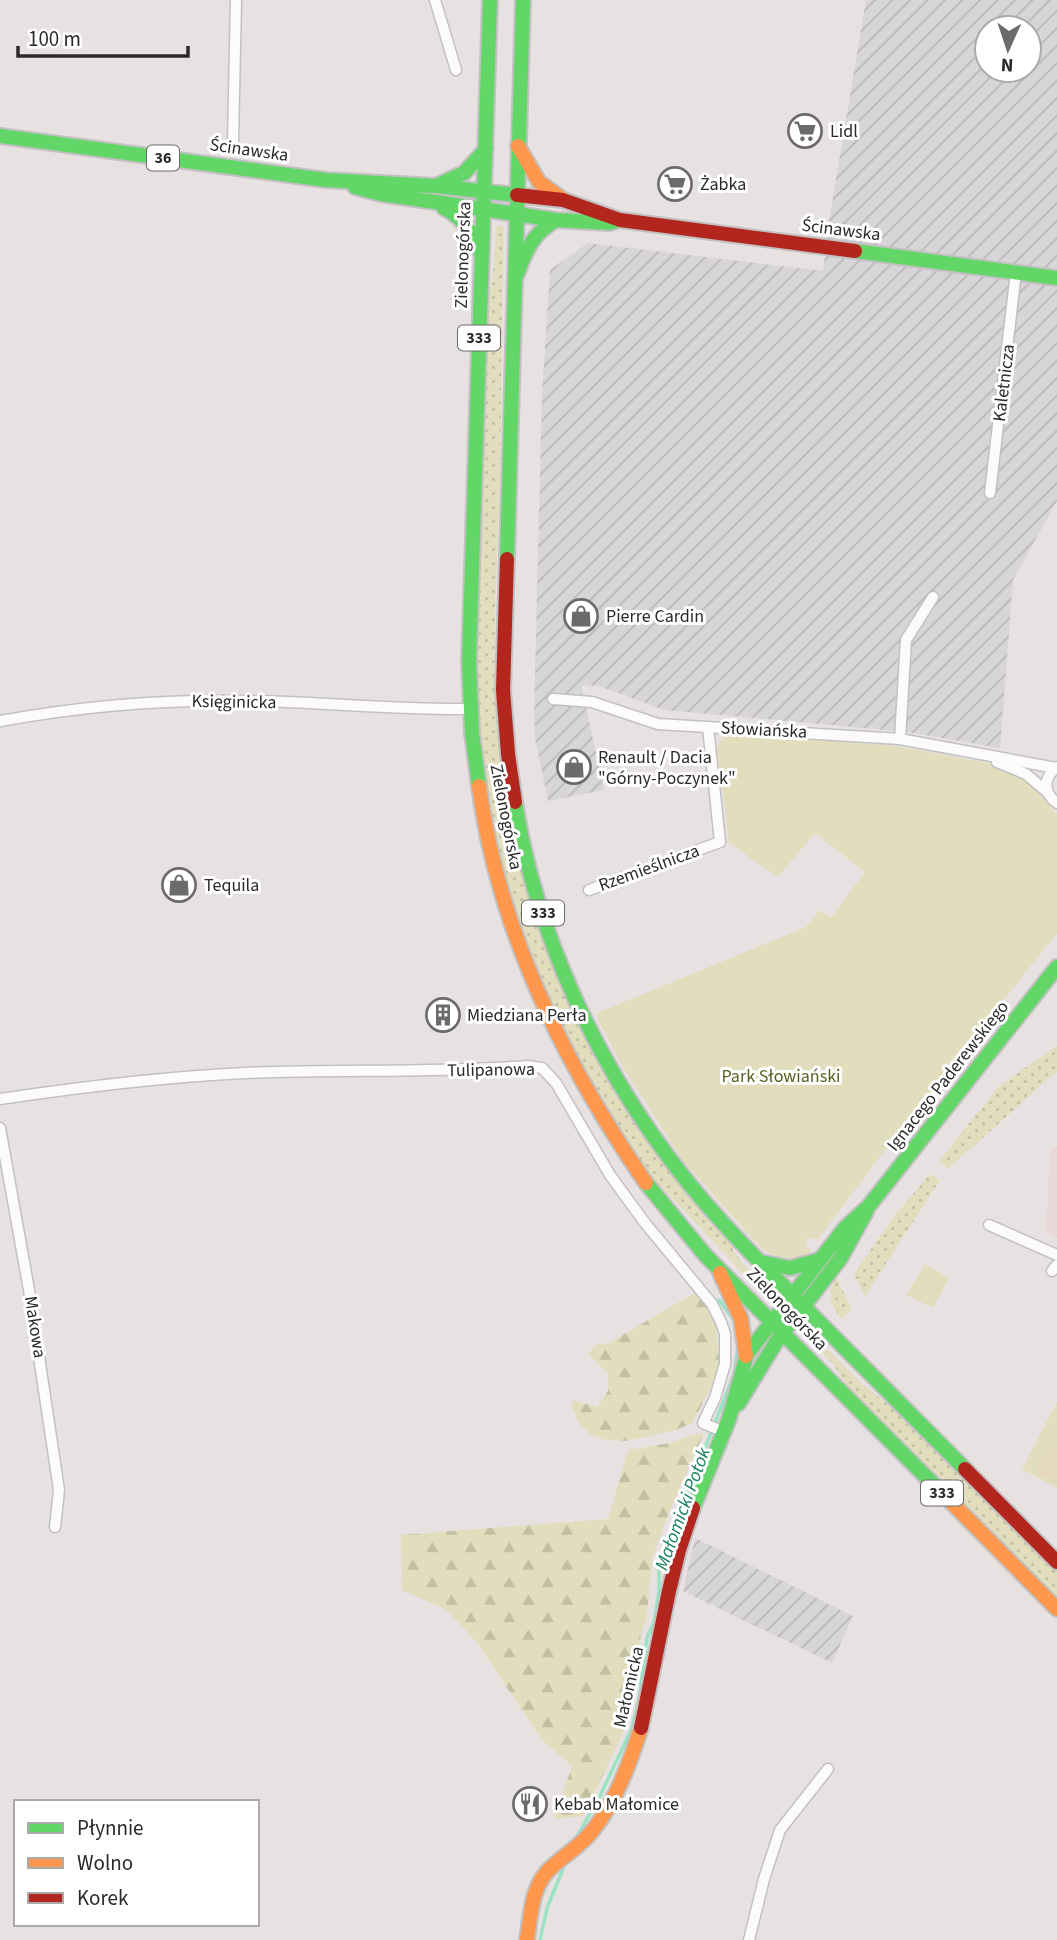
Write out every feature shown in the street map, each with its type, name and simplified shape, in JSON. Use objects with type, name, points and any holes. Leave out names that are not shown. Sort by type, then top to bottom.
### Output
[{"type":"main road","name":"Zielonogórska","points":[[490,0],[469,709],[476,767],[506,905],[536,989],[578,1077],[618,1144],[661,1203],[783,1333],[1057,1609]]},
{"type":"main road","name":"Zielonogórska","points":[[523,0],[503,679],[511,780],[543,915],[566,976],[594,1038],[620,1085],[677,1169],[760,1262],[1057,1562]]},
{"type":"main road","name":"Ścinawska","points":[[0,136],[326,180],[435,186],[563,200],[620,220],[1057,278]]},
{"type":"main road","points":[[518,146],[539,182],[563,200]]},
{"type":"main road","name":"36","points":[[435,186],[449,183],[464,173],[486,149]]},
{"type":"main road","name":"Ścinawska","points":[[326,180],[381,194],[484,210]]},
{"type":"main road","points":[[434,203],[460,216],[474,233],[482,258]]},
{"type":"main road","name":"36","points":[[484,210],[516,214]]},
{"type":"main road","name":"Ścinawska","points":[[516,214],[556,220],[609,223],[620,220]]},
{"type":"main road","points":[[514,282],[534,234],[556,220]]},
{"type":"main road","name":"Ignacego Paderewskiego","points":[[868,1207],[1057,967]]},
{"type":"main road","name":"Małomicka","points":[[527,1940],[533,1899],[539,1882],[551,1867],[593,1832],[613,1798],[632,1753],[646,1711],[679,1550],[719,1426],[752,1345],[848,1225],[868,1207]]},
{"type":"main road","name":"Małomicka","points":[[719,1426],[783,1333],[827,1280],[856,1234],[868,1207]]},
{"type":"main road","points":[[760,1262],[790,1268],[821,1260]]},
{"type":"main road","points":[[715,1262],[741,1319],[746,1358]]},
{"type":"street","points":[[233,142],[236,0]]},
{"type":"street","points":[[435,0],[456,70]]},
{"type":"street","name":"Kaletnicza","points":[[990,493],[1016,272]]},
{"type":"street","points":[[900,739],[906,640],[933,597]]},
{"type":"street","name":"Słowiańska","points":[[553,699],[592,702],[658,724],[900,739],[976,754]]},
{"type":"street","name":"Księginicka","points":[[0,721],[102,706],[181,701],[469,709]]},
{"type":"street","name":"Rzemieślnicza","points":[[589,890],[720,842],[708,727]]},
{"type":"street","points":[[976,754],[995,755],[1056,768],[1047,779],[1046,791]]},
{"type":"street","points":[[976,754],[1026,774],[1057,803]]},
{"type":"street","name":"Tulipanowa","points":[[0,1099],[99,1086],[244,1073],[425,1071],[528,1066],[542,1068],[556,1083],[625,1196],[717,1313],[725,1334],[726,1350],[722,1377],[703,1423],[719,1426]]},
{"type":"street","name":"Makowa","points":[[0,1128],[29,1290],[59,1490],[55,1527]]},
{"type":"street","points":[[989,1225],[1057,1255]]},
{"type":"street","points":[[749,1940],[764,1879],[780,1830],[828,1769]]},
{"type":"shaded area","points":[[866,0],[1057,0],[1057,501],[1013,580],[1000,748],[908,732],[664,710],[599,686],[581,685],[604,790],[548,801],[535,738],[534,714],[542,393],[550,270],[588,243],[823,271]]},
{"type":"shaded area","points":[[1057,1145],[1057,1238],[1046,1233],[1050,1152]]},
{"type":"shaded area","points":[[1049,1446],[1057,1450],[1057,1483],[1035,1471]]},
{"type":"shaded area","points":[[695,1538],[853,1616],[832,1663],[683,1591]]},
{"type":"green space","points":[[500,225],[504,229],[495,632],[496,699],[502,766],[522,865],[536,914],[573,1008],[620,1098],[656,1153],[726,1237],[742,1263],[770,1291],[769,1296],[761,1292],[650,1175],[605,1112],[570,1048],[532,963],[504,873],[483,774],[475,683],[488,302],[494,266],[496,227]]},
{"type":"green space","name":"Park Słowiański","points":[[723,736],[896,746],[988,763],[1005,768],[1032,784],[1057,815],[1057,933],[894,1138],[818,1239],[806,1238],[806,1245],[811,1251],[792,1260],[779,1258],[760,1247],[683,1161],[621,1064],[595,1014],[806,927],[820,910],[831,918],[865,872],[815,833],[778,877],[729,843],[717,747]]},
{"type":"green space","points":[[1057,1046],[1057,1071],[948,1169],[939,1161],[999,1086]]},
{"type":"green space","points":[[930,1174],[940,1180],[865,1296],[854,1274],[892,1219]]},
{"type":"green space","points":[[925,1264],[949,1278],[933,1308],[906,1295]]},
{"type":"green space","points":[[837,1273],[838,1281],[852,1309],[841,1319],[831,1297]]},
{"type":"green space","points":[[696,1292],[715,1319],[719,1357],[718,1375],[692,1423],[676,1430],[626,1441],[606,1440],[591,1435],[579,1423],[571,1406],[573,1400],[597,1407],[608,1391],[608,1373],[588,1354],[596,1345],[609,1343]]},
{"type":"green space","points":[[827,1349],[1057,1568],[1057,1598],[848,1388],[823,1353]]},
{"type":"green space","points":[[1057,1402],[1057,1488],[1022,1469]]},
{"type":"green space","points":[[704,1433],[652,1559],[647,1616],[641,1634],[633,1699],[626,1727],[583,1816],[554,1819],[572,1766],[541,1739],[478,1644],[447,1610],[402,1590],[401,1535],[608,1519],[628,1450],[670,1443]]},
{"type":"waterway","name":"Małomicki Potok","points":[[719,1300],[733,1319],[736,1329]]},
{"type":"waterway","name":"Małomicki Potok","points":[[576,1838],[599,1798],[632,1728],[639,1699],[647,1638],[654,1622],[659,1592],[659,1563],[734,1375],[738,1347]]},
{"type":"waterway","name":"Małomicki Potok","points":[[540,1940],[547,1908],[563,1869]]},
{"type":"traffic: fast","points":[[479,786],[472,733],[469,662],[490,0]]},
{"type":"traffic: fast","points":[[507,559],[523,0]]},
{"type":"traffic: fast","points":[[0,136],[326,180],[435,186],[517,195]]},
{"type":"traffic: fast","points":[[438,185],[464,173],[486,149]]},
{"type":"traffic: fast","points":[[355,187],[381,194],[516,214]]},
{"type":"traffic: fast","points":[[444,208],[466,225],[479,250]]},
{"type":"traffic: fast","points":[[516,214],[556,220],[609,223],[616,221]]},
{"type":"traffic: fast","points":[[517,274],[531,243],[556,220]]},
{"type":"traffic: fast","points":[[855,251],[1057,278]]},
{"type":"traffic: fast","points":[[515,802],[525,852],[554,949],[597,1043],[649,1130],[695,1191],[728,1228],[965,1469]]},
{"type":"traffic: fast","points":[[693,1508],[729,1419],[747,1354],[845,1228],[868,1207],[1057,967]]},
{"type":"traffic: fast","points":[[646,1183],[706,1256],[952,1503]]},
{"type":"traffic: fast","points":[[738,1404],[778,1339],[840,1259],[866,1212]]},
{"type":"traffic: fast","points":[[760,1262],[790,1268],[819,1260]]},
{"type":"traffic: slow","points":[[518,146],[539,182],[562,199]]},
{"type":"traffic: slow","points":[[479,786],[488,840],[502,892],[539,994],[588,1091],[646,1183]]},
{"type":"traffic: slow","points":[[720,1273],[741,1319],[746,1356]]},
{"type":"traffic: slow","points":[[952,1503],[1057,1609]]},
{"type":"traffic: slow","points":[[527,1940],[533,1900],[540,1882],[553,1866],[584,1840],[609,1807],[622,1781],[641,1728]]},
{"type":"traffic: jam","points":[[517,195],[563,200],[620,220],[855,251]]},
{"type":"traffic: jam","points":[[507,559],[503,690],[515,802]]},
{"type":"traffic: jam","points":[[965,1469],[1057,1562]]},
{"type":"traffic: jam","points":[[641,1728],[669,1591],[693,1508]]},
{"type":"place","name":"Lidl","points":[[805,131]]},
{"type":"place","name":"Żabka","points":[[675,184]]},
{"type":"place","name":"Pierre Cardin","points":[[581,616]]},
{"type":"place","name":"Renault / Dacia \"Górny-Poczynek\"","points":[[574,767]]},
{"type":"place","name":"Tequila","points":[[179,885]]},
{"type":"place","name":"Miedziana Perła","points":[[443,1015]]},
{"type":"place","name":"Kebab Małomice","points":[[530,1804]]}]
